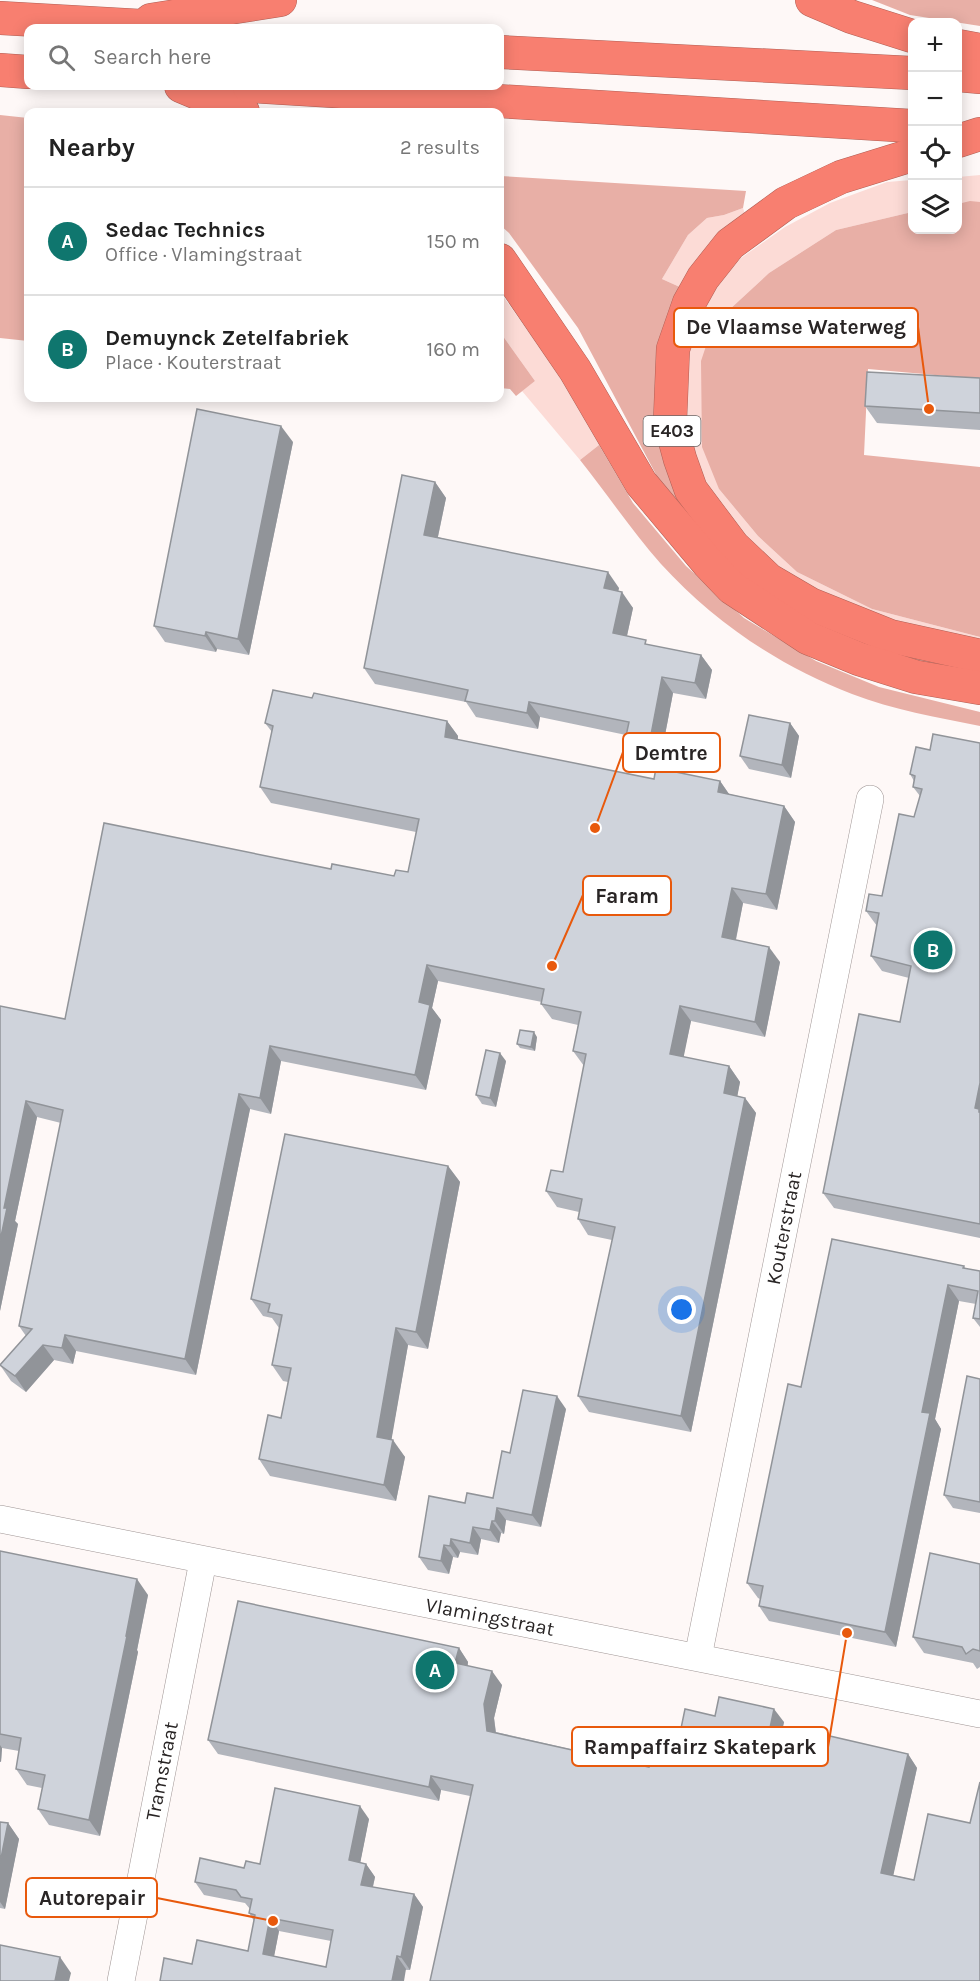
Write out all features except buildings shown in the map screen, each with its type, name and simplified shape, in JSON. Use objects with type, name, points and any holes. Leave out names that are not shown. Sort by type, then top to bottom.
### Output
[{"type":"highway","points":[[0,18],[123,24],[280,0]]},
{"type":"highway","points":[[812,0],[852,17],[908,35]]},
{"type":"highway","points":[[962,47],[980,50]]},
{"type":"highway","points":[[504,52],[908,73]]},
{"type":"highway","points":[[0,70],[24,72]]},
{"type":"highway","points":[[962,75],[980,76]]},
{"type":"highway","points":[[190,90],[232,108]]},
{"type":"highway","points":[[315,90],[908,126]]},
{"type":"highway","points":[[962,130],[980,132]]},
{"type":"highway","points":[[962,139],[980,132]]},
{"type":"highway","name":"E403","points":[[908,156],[841,177],[786,203],[730,244],[703,278],[686,312],[673,349],[670,422],[691,490],[733,546],[769,580],[810,604],[890,636],[980,656]]},
{"type":"highway","name":"E403","points":[[504,266],[575,370],[641,483],[732,588],[808,638],[859,659],[916,677],[980,688]]},
{"type":"street","name":"Kouterstraat","points":[[698,1657],[870,799]]},
{"type":"street","name":"Vlamingstraat","points":[[0,1520],[980,1714]]},
{"type":"street","name":"Tramstraat","points":[[121,1981],[203,1561]]},
{"type":"shaded area","points":[[872,0],[980,0],[980,26],[962,23],[962,18],[929,18],[910,15]]},
{"type":"shaded area","points":[[0,115],[24,118],[24,341],[0,338]]},
{"type":"shaded area","points":[[980,175],[980,202],[962,204],[962,177]]},
{"type":"shaded area","points":[[504,176],[746,191],[743,208],[707,218],[688,235],[662,279],[682,288],[657,395],[733,556],[980,667],[916,666],[804,622],[668,497],[578,328],[504,229]]},
{"type":"shaded area","points":[[908,180],[908,213],[836,230],[769,273],[729,310],[710,334],[719,489],[758,536],[797,572],[872,609],[980,637],[980,643],[909,630],[787,578],[734,531],[704,486],[681,402],[687,356],[701,313],[718,285],[741,258],[785,227],[830,203],[887,182]]},
{"type":"shaded area","points":[[980,202],[980,379],[868,369],[864,455],[980,467],[980,637],[872,609],[797,572],[758,536],[719,489],[702,447],[701,361],[710,334],[729,310],[769,273],[836,230],[908,213],[908,234],[962,234],[962,203]]},
{"type":"shaded area","points":[[743,208],[746,217],[682,288],[662,279],[688,235],[707,218]]},
{"type":"shaded area","points":[[504,298],[553,366],[599,445],[580,460],[522,391],[535,381],[504,338]]},
{"type":"shaded area","points":[[504,338],[535,381],[516,396],[510,389],[504,388]]},
{"type":"shaded area","points":[[599,445],[633,503],[686,566],[744,618],[816,661],[879,687],[980,712],[980,726],[899,709],[852,694],[773,656],[725,623],[681,585],[661,564],[580,460]]},
{"type":"place","name":"De Vlaamse Waterweg","points":[[929,409]]},
{"type":"place","name":"Demtre","points":[[595,828]]},
{"type":"place","name":"Demuynck Zetelfabriek","points":[[933,950]]},
{"type":"place","name":"Faram","points":[[552,966]]},
{"type":"place","name":"Rampaffairz Skatepark","points":[[847,1633]]},
{"type":"place","name":"Sedac Technics","points":[[435,1670]]},
{"type":"place","name":"Autorepair","points":[[273,1921]]}]
